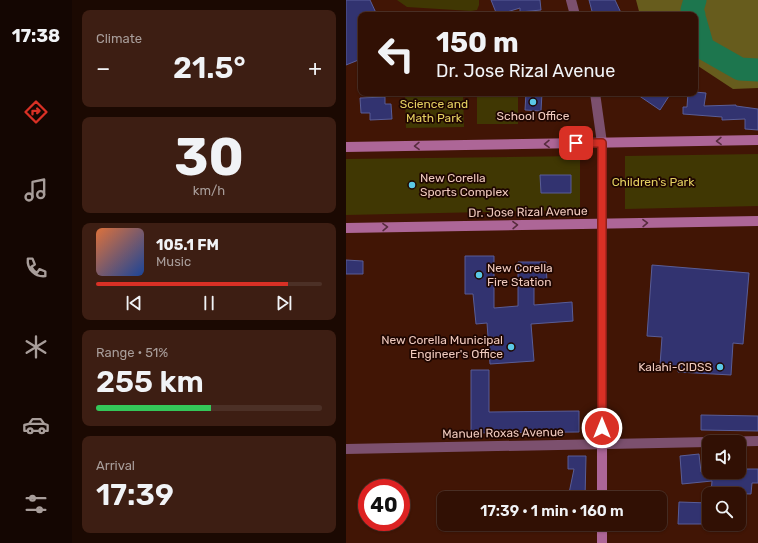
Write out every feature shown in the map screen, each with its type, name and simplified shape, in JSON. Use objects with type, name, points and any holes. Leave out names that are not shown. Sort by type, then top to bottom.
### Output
[{"type":"main road","points":[[346,147],[758,140]]},
{"type":"main road","points":[[602,143],[602,491]]},
{"type":"main road","name":"Dr. Jose Rizal Avenue","points":[[346,228],[758,220]]},
{"type":"main road","points":[[602,531],[602,543]]},
{"type":"street","points":[[571,0],[574,12]]},
{"type":"street","points":[[595,96],[602,143]]},
{"type":"street","points":[[746,441],[758,441]]},
{"type":"street","name":"Manuel Roxas Avenue","points":[[346,449],[702,442]]},
{"type":"green space","points":[[397,0],[479,0],[479,5],[477,10],[471,11],[407,7]]},
{"type":"green space","name":"Science and Math Park","points":[[405,96],[463,96],[464,127],[406,128]]},
{"type":"green space","points":[[477,96],[518,96],[518,124],[477,124]]},
{"type":"green space","name":"Children's Park","points":[[758,154],[758,206],[625,209],[625,156]]},
{"type":"green space","points":[[580,156],[580,210],[346,215],[346,159]]},
{"type":"shaded area","points":[[636,0],[758,0],[758,88],[733,89],[698,66],[698,12],[639,12]]},
{"type":"building","points":[[346,0],[370,0],[376,12],[358,12],[358,60],[346,65]]},
{"type":"building","points":[[491,0],[540,0],[541,10],[520,12],[520,8],[507,12],[496,12]]},
{"type":"building","points":[[589,0],[615,0],[621,12],[592,12]]},
{"type":"building","points":[[698,92],[706,93],[704,106],[736,105],[758,109],[758,130],[745,129],[745,119],[722,120],[722,117],[683,114],[683,107],[687,107],[688,96],[698,96]]},
{"type":"building","name":"School Office","points":[[526,96],[542,96],[541,111],[525,110]]},
{"type":"building","points":[[639,96],[669,96],[660,110]]},
{"type":"building","points":[[385,97],[385,104],[391,104],[392,119],[370,120],[370,113],[361,113],[360,98]]},
{"type":"building","points":[[540,175],[571,175],[571,193],[541,193]]},
{"type":"building","points":[[465,256],[494,256],[494,308],[518,306],[518,262],[546,262],[547,282],[534,282],[534,305],[572,302],[573,321],[531,324],[534,361],[490,364],[487,323],[476,324],[473,294],[465,294]]},
{"type":"building","points":[[346,260],[363,261],[363,274],[346,274]]},
{"type":"building","points":[[652,265],[749,273],[743,344],[733,343],[731,375],[678,372],[678,367],[660,365],[662,337],[647,336]]},
{"type":"building","points":[[471,370],[489,370],[489,412],[579,411],[579,432],[471,433]]},
{"type":"building","points":[[701,415],[758,416],[758,431],[701,430]]},
{"type":"building","points":[[699,454],[702,479],[746,479],[746,469],[758,469],[758,483],[752,483],[751,494],[746,494],[746,487],[712,487],[712,481],[682,484],[680,456]]},
{"type":"building","points":[[568,456],[586,456],[585,491],[569,491],[574,469],[568,469]]},
{"type":"building","points":[[679,502],[702,503],[702,524],[678,524]]},
{"type":"waterway","points":[[693,12],[695,0]]},
{"type":"waterway","points":[[698,30],[703,48],[740,69],[758,70]]},
{"type":"place","name":"School Office","points":[[533,102]]},
{"type":"place","name":"New Corella Sports Complex","points":[[412,185]]},
{"type":"place","name":"New Corella Fire Station","points":[[479,275]]},
{"type":"place","name":"New Corella Municipal Engineer's Office","points":[[511,347]]},
{"type":"place","name":"Kalahi-CIDSS","points":[[720,367]]},
{"type":"route","points":[[576,143],[602,143],[602,428]]}]
